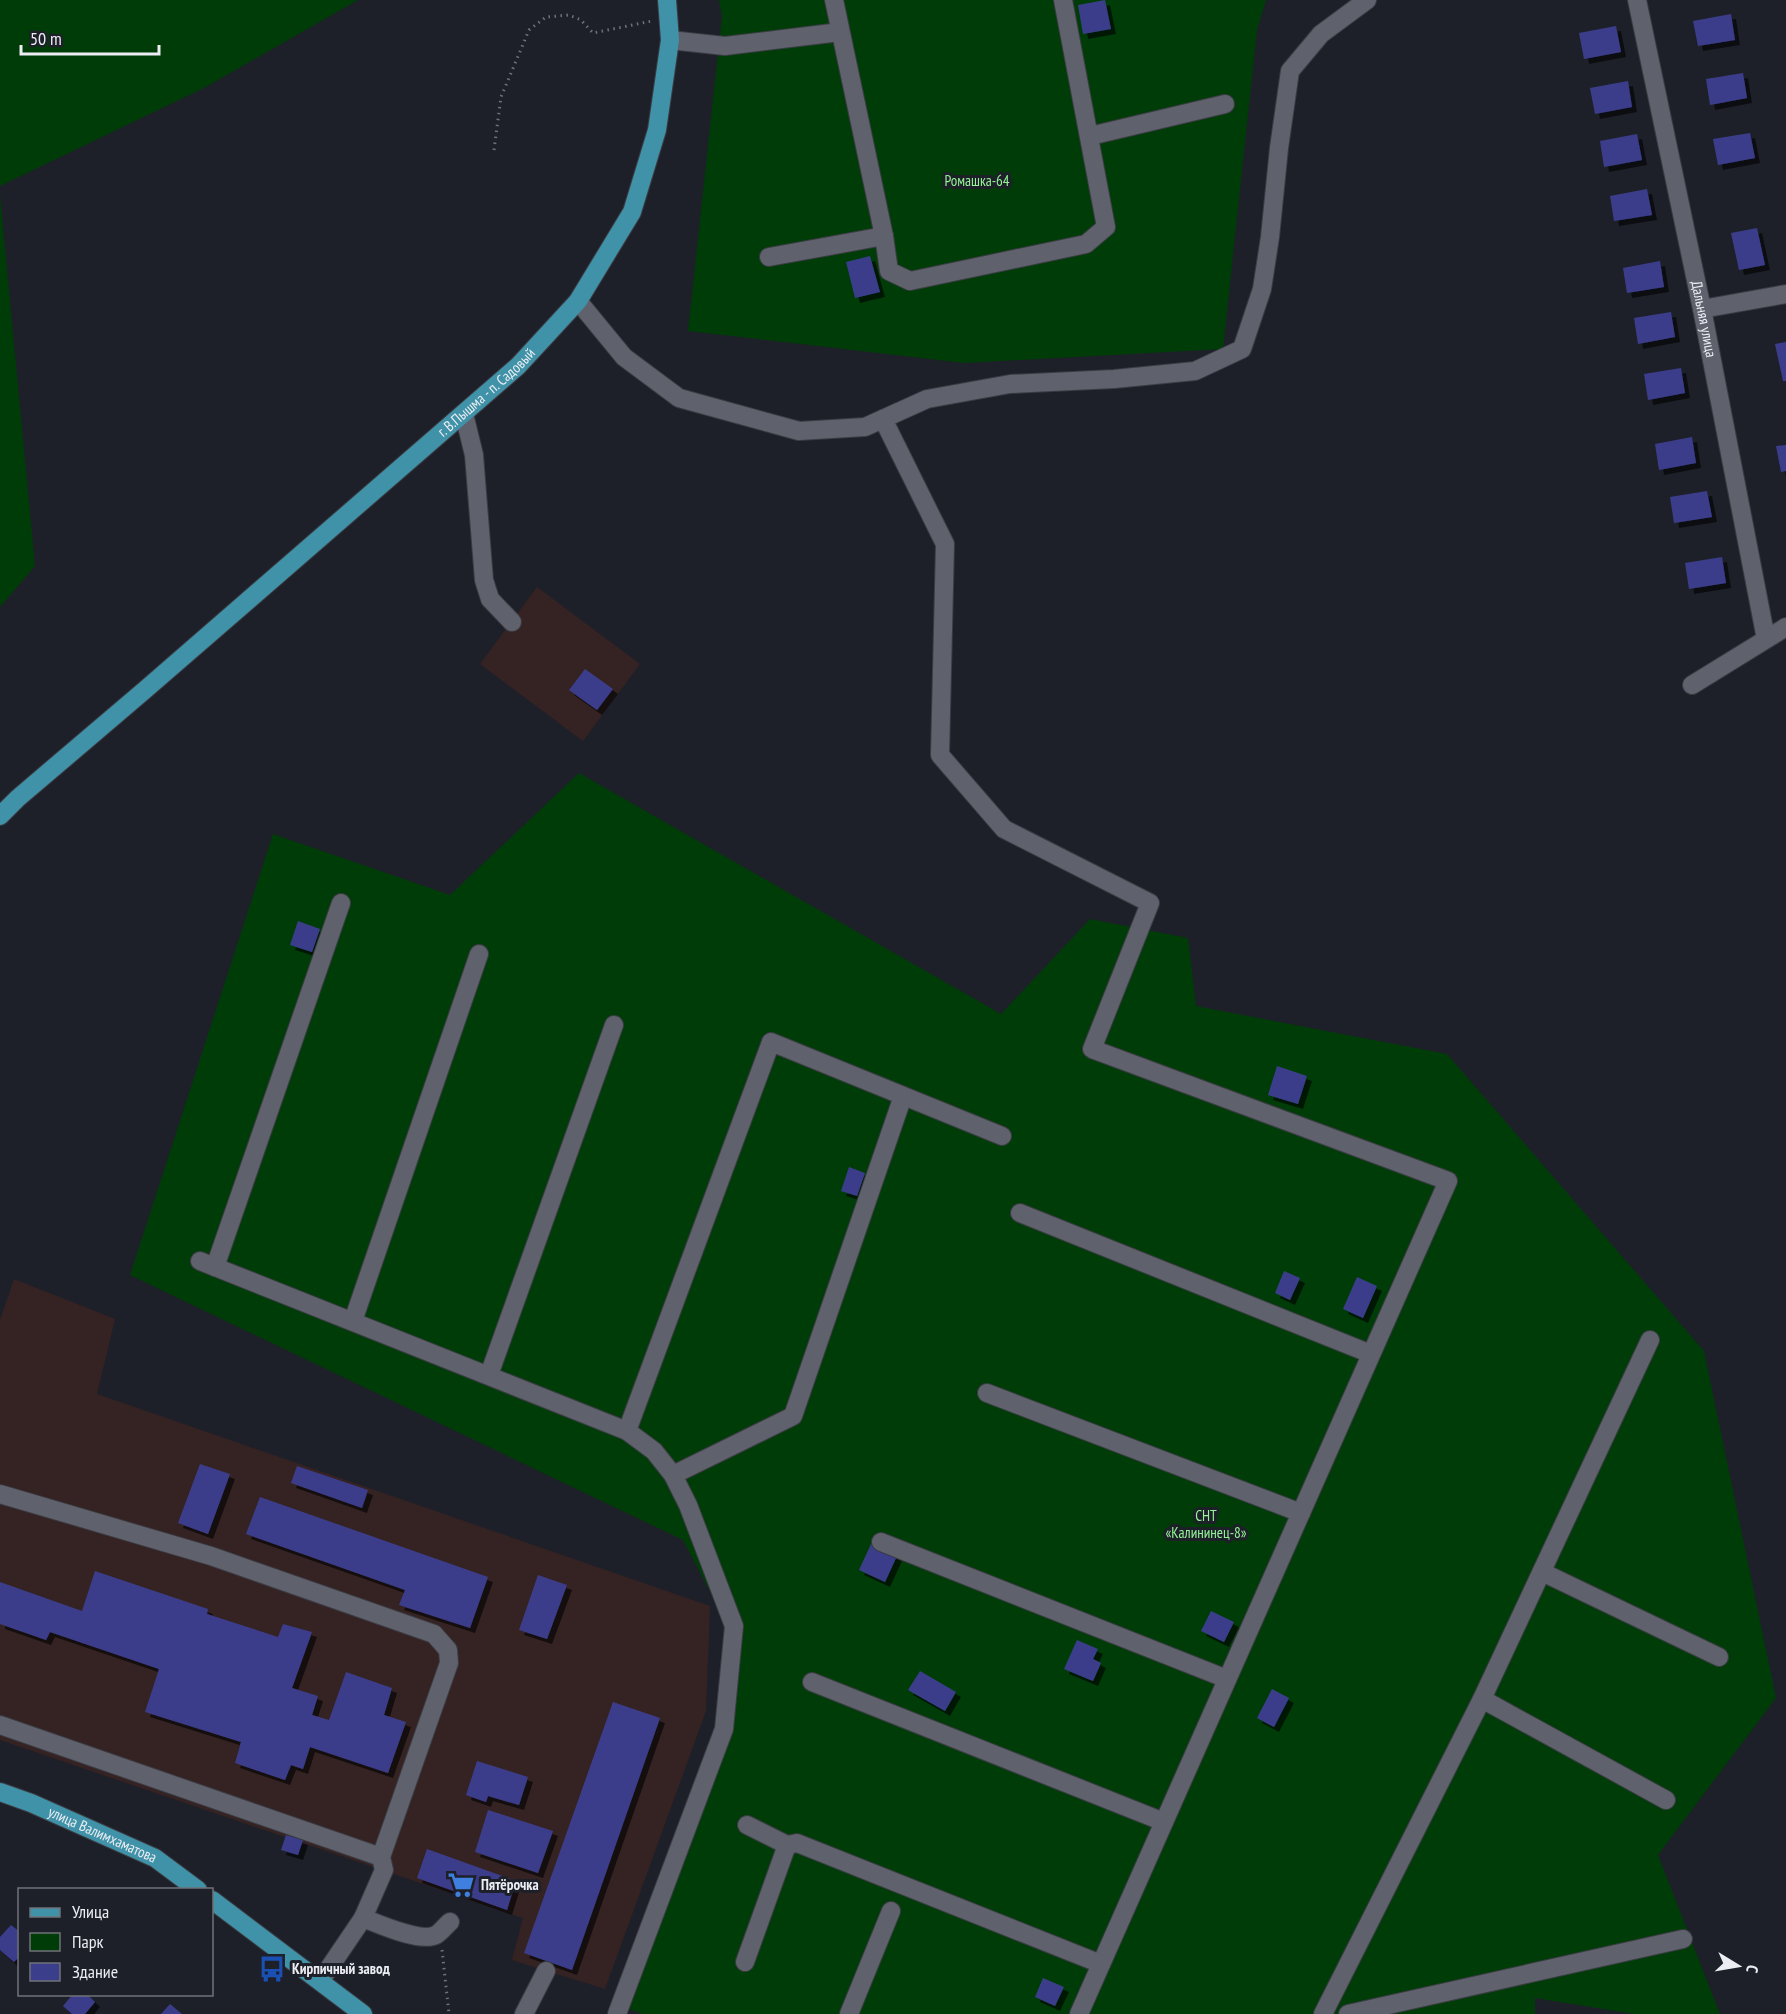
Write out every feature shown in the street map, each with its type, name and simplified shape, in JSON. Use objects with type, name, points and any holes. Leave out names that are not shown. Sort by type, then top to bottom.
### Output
[{"type":"main road","name":"г. В.Пышма - п. Садовый","points":[[0,816],[518,366],[578,301],[632,212],[657,130],[670,40],[668,9]]},
{"type":"main road","name":"улица Валимхаматова","points":[[0,1792],[31,1803],[155,1858],[195,1888]]},
{"type":"main road","points":[[213,1901],[321,1980],[363,2014]]},
{"type":"street","points":[[834,0],[884,236],[889,271],[910,281],[1086,244],[1106,227],[1063,0]]},
{"type":"street","points":[[578,301],[624,357],[679,398],[799,431],[865,427],[927,399],[1010,384],[1114,379],[1195,371],[1242,349],[1262,289],[1290,71],[1321,34],[1367,0]]},
{"type":"street","name":"Дальняя улица","points":[[1637,0],[1702,309],[1766,639]]},
{"type":"street","points":[[670,40],[725,46],[840,32]]},
{"type":"street","points":[[1090,136],[1225,104]]},
{"type":"street","points":[[769,257],[884,236]]},
{"type":"street","points":[[1702,309],[1786,294]]},
{"type":"street","points":[[464,414],[474,455],[484,580],[490,599],[512,622]]},
{"type":"street","points":[[883,419],[945,544],[940,755],[1004,829],[1150,903],[1092,1049],[1448,1181],[1079,2014]]},
{"type":"street","points":[[1692,685],[1786,627]]},
{"type":"street","points":[[340,903],[208,1264],[627,1431],[654,1451],[673,1475],[688,1505],[734,1626],[724,1729],[617,2014]]},
{"type":"street","points":[[353,1321],[479,954]]},
{"type":"street","points":[[489,1375],[614,1025]]},
{"type":"street","points":[[627,1431],[771,1042],[1002,1136]]},
{"type":"street","points":[[673,1475],[793,1416],[903,1096]]},
{"type":"street","points":[[1020,1213],[1371,1354]]},
{"type":"street","points":[[1323,2014],[1482,1699],[1650,1340]]},
{"type":"street","points":[[987,1393],[1301,1513]]},
{"type":"street","points":[[0,1494],[211,1556],[434,1634],[448,1650],[449,1663],[381,1857],[384,1870],[363,1918],[321,1980]]},
{"type":"street","points":[[881,1542],[1227,1679]]},
{"type":"street","points":[[1542,1572],[1719,1657]]},
{"type":"street","points":[[812,1682],[1164,1822]]},
{"type":"street","points":[[1482,1699],[1666,1800]]},
{"type":"street","points":[[0,1725],[381,1857]]},
{"type":"street","points":[[747,1825],[787,1845],[797,1843],[1101,1964]]},
{"type":"street","points":[[745,1962],[787,1845]]},
{"type":"street","points":[[849,2014],[891,1911]]},
{"type":"street","points":[[363,1918],[422,1937],[436,1935],[445,1927]]},
{"type":"street","points":[[1348,2014],[1683,1939]]},
{"type":"street","points":[[524,2014],[546,1971]]},
{"type":"path","points":[[494,150],[501,97],[529,30],[546,17],[569,15],[581,20],[592,33],[668,9]]},
{"type":"path","points":[[445,1927],[449,2014]]},
{"type":"shaded area","points":[[537,587],[640,664],[583,741],[480,664]]},
{"type":"shaded area","points":[[14,1279],[115,1319],[97,1394],[710,1606],[706,1711],[605,1989],[512,1960],[523,1918],[0,1740],[0,1320]]},
{"type":"green space","points":[[0,0],[358,0],[204,88],[0,186]]},
{"type":"green space","name":"Ромашка-64","points":[[719,0],[1266,0],[1257,30],[1223,349],[964,363],[688,331],[722,16]]},
{"type":"green space","points":[[0,195],[35,566],[0,607]]},
{"type":"green space","name":"СНТ «Калининец-8»","points":[[579,773],[1001,1014],[1090,919],[1188,938],[1196,1006],[1447,1054],[1704,1351],[1776,1698],[1658,1855],[1720,2014],[1634,2014],[1535,1998],[1535,2014],[643,2014],[612,2003],[715,1738],[728,1626],[683,1540],[130,1275],[273,834],[450,895]]},
{"type":"building","points":[[1105,0],[1111,29],[1083,34],[1078,5]]},
{"type":"building","points":[[1731,14],[1735,40],[1698,46],[1693,21]]},
{"type":"building","points":[[1616,26],[1621,52],[1584,59],[1579,33]]},
{"type":"building","points":[[1743,73],[1747,98],[1710,105],[1706,79]]},
{"type":"building","points":[[1628,81],[1632,107],[1595,114],[1590,88]]},
{"type":"building","points":[[1750,133],[1755,158],[1718,165],[1713,139]]},
{"type":"building","points":[[1637,134],[1642,160],[1604,167],[1600,141]]},
{"type":"building","points":[[1647,189],[1652,215],[1614,221],[1610,196]]},
{"type":"building","points":[[1757,228],[1765,265],[1739,270],[1731,233]]},
{"type":"building","points":[[870,256],[880,292],[855,298],[846,262]]},
{"type":"building","points":[[1660,261],[1664,287],[1627,293],[1623,268]]},
{"type":"building","points":[[1671,312],[1675,337],[1638,344],[1634,318]]},
{"type":"building","points":[[1786,342],[1786,381],[1783,381],[1775,344]]},
{"type":"building","points":[[1681,368],[1685,393],[1648,400],[1644,374]]},
{"type":"building","points":[[1692,437],[1696,463],[1659,470],[1655,444]]},
{"type":"building","points":[[1786,445],[1786,471],[1781,472],[1776,446]]},
{"type":"building","points":[[1707,491],[1712,517],[1674,523],[1670,497]]},
{"type":"building","points":[[1722,557],[1726,583],[1689,589],[1685,563]]},
{"type":"building","points":[[585,669],[613,689],[597,710],[569,690]]},
{"type":"building","points":[[298,921],[320,929],[312,952],[290,945]]},
{"type":"building","points":[[1277,1066],[1307,1076],[1298,1104],[1268,1095]]},
{"type":"building","points":[[849,1167],[865,1173],[857,1196],[841,1191]]},
{"type":"building","points":[[1284,1271],[1300,1278],[1290,1300],[1275,1293]]},
{"type":"building","points":[[1357,1277],[1377,1286],[1363,1318],[1343,1309]]},
{"type":"building","points":[[200,1464],[230,1474],[208,1534],[178,1523]]},
{"type":"building","points":[[297,1466],[368,1490],[362,1508],[291,1483]]},
{"type":"building","points":[[260,1497],[488,1577],[470,1628],[399,1605],[405,1590],[246,1534]]},
{"type":"building","points":[[871,1544],[897,1556],[885,1582],[859,1570]]},
{"type":"building","points":[[95,1571],[208,1609],[207,1614],[278,1637],[283,1624],[312,1632],[292,1688],[318,1696],[312,1715],[329,1720],[346,1672],[392,1688],[384,1715],[406,1722],[388,1773],[310,1747],[303,1769],[291,1765],[285,1780],[235,1763],[241,1742],[145,1712],[159,1669],[50,1632],[46,1640],[0,1624],[0,1582],[82,1611]]},
{"type":"building","points":[[538,1575],[567,1585],[547,1639],[519,1630]]},
{"type":"building","points":[[1211,1611],[1234,1622],[1224,1642],[1201,1631]]},
{"type":"building","points":[[1077,1640],[1098,1649],[1093,1659],[1101,1663],[1093,1681],[1064,1669]]},
{"type":"building","points":[[920,1671],[956,1692],[945,1711],[908,1690]]},
{"type":"building","points":[[1272,1689],[1289,1698],[1274,1727],[1257,1718]]},
{"type":"building","points":[[613,1702],[660,1718],[572,1970],[524,1953]]},
{"type":"building","points":[[477,1761],[528,1777],[519,1805],[488,1796],[486,1802],[466,1795]]},
{"type":"building","points":[[488,1810],[553,1831],[538,1873],[475,1852]]},
{"type":"building","points":[[286,1835],[303,1840],[298,1855],[281,1850]]},
{"type":"building","points":[[427,1849],[516,1881],[507,1910],[417,1878]]},
{"type":"building","points":[[11,1925],[18,1930],[18,1958],[14,1962],[0,1950],[0,1937]]},
{"type":"building","points":[[1043,1978],[1064,1987],[1055,2006],[1035,1997]]},
{"type":"building","points":[[71,1996],[89,1996],[95,2002],[85,2014],[72,2014],[63,2006]]},
{"type":"building","points":[[170,2004],[182,2014],[161,2014]]},
{"type":"place","name":"Пятёрочка","points":[[461,1885]]},
{"type":"place","name":"Кирпичный завод","points":[[272,1969]]}]
